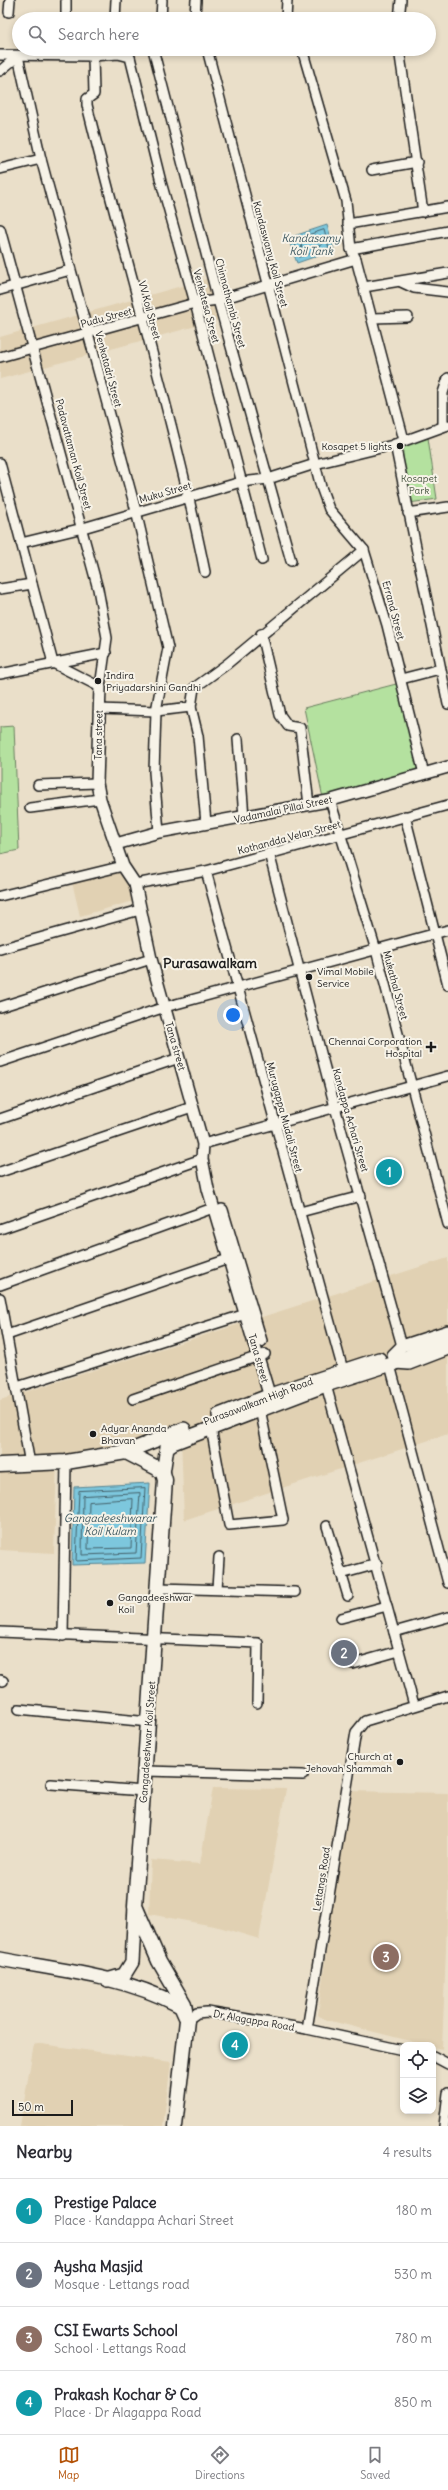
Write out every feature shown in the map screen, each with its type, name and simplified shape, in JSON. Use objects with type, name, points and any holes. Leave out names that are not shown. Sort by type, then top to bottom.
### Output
[{"type":"main road","points":[[397,1357],[417,1352],[448,1340]]},
{"type":"main road","name":"Purasawalkam High Road","points":[[166,1489],[163,1473],[167,1448],[173,1443],[212,1428],[269,1401],[343,1370],[397,1357]]},
{"type":"main road","name":"Purasawalkam High Road","points":[[0,1465],[66,1462],[126,1452],[269,1401],[326,1385],[397,1357]]},
{"type":"main road","points":[[126,1452],[163,1473]]},
{"type":"main road","name":"Gangadeeshwar Koil Street","points":[[107,1980],[124,1975],[132,1962],[166,1489]]},
{"type":"main road","points":[[135,1906],[159,1961],[184,2004],[187,2020],[175,2126]]},
{"type":"main road","points":[[0,1959],[107,1980],[164,1997],[182,2007],[187,2020]]},
{"type":"street","points":[[9,12],[10,0]]},
{"type":"street","points":[[66,0],[66,12]]},
{"type":"street","points":[[115,12],[116,0]]},
{"type":"street","points":[[162,0],[162,12]]},
{"type":"street","points":[[196,0],[197,12]]},
{"type":"street","points":[[286,12],[287,0]]},
{"type":"street","points":[[400,12],[401,0]]},
{"type":"street","points":[[0,55],[12,56]]},
{"type":"street","points":[[0,71],[18,56],[93,56]]},
{"type":"street","name":"Venkatadri Street","points":[[18,56],[41,159],[136,511],[168,648],[156,711],[154,772],[159,832]]},
{"type":"street","name":"VV Koil Street","points":[[93,56],[94,94],[87,99],[87,105],[141,319],[189,496],[205,572]]},
{"type":"street","name":"Venkatesa Street","points":[[129,56],[262,560]]},
{"type":"street","name":"Chinnathambi Street","points":[[155,56],[218,300],[291,562]]},
{"type":"street","name":"Kandaswamy Koil Street","points":[[209,56],[315,464]]},
{"type":"street","points":[[304,56],[346,201],[351,249],[356,259],[364,286],[404,440]]},
{"type":"street","points":[[400,56],[417,162],[423,212]]},
{"type":"street","points":[[0,169],[41,159]]},
{"type":"street","points":[[372,170],[417,162]]},
{"type":"street","points":[[348,224],[448,207]]},
{"type":"street","name":"Padavattaman Koil Street","points":[[0,229],[34,348],[58,444],[83,528],[98,589],[106,638],[106,654],[100,687]]},
{"type":"street","points":[[351,249],[448,232]]},
{"type":"street","name":"Pudu Street","points":[[0,357],[195,303],[218,300],[356,259]]},
{"type":"street","points":[[0,290],[70,270]]},
{"type":"street","points":[[364,286],[401,282],[448,273]]},
{"type":"street","points":[[401,282],[414,288],[448,292]]},
{"type":"street","points":[[372,318],[408,317]]},
{"type":"street","points":[[315,464],[395,444],[446,425],[444,393],[448,378]]},
{"type":"street","points":[[395,444],[448,704]]},
{"type":"street","points":[[0,462],[53,663],[100,687]]},
{"type":"street","name":"Muku Street","points":[[21,543],[83,528],[136,511],[241,482],[268,479],[315,464]]},
{"type":"street","name":"Errand Street","points":[[315,464],[329,509],[364,550],[377,588],[424,774]]},
{"type":"street","points":[[408,513],[448,507]]},
{"type":"street","points":[[206,823],[198,736],[191,707],[194,688],[227,664],[261,634],[364,550]]},
{"type":"street","points":[[0,589],[32,584]]},
{"type":"street","points":[[261,634],[280,715],[288,726],[300,728],[309,805]]},
{"type":"street","points":[[0,674],[106,654]]},
{"type":"street","points":[[401,679],[440,668]]},
{"type":"street","name":"Tana street","points":[[100,687],[97,783],[100,799],[123,866],[135,884],[151,959],[203,1144],[202,1158],[213,1208],[232,1258],[250,1313],[262,1355],[269,1401]]},
{"type":"street","points":[[99,709],[156,711],[191,707]]},
{"type":"street","points":[[238,739],[244,818]]},
{"type":"street","name":"Vadamalai Pillai Street","points":[[116,844],[159,832],[206,823],[244,818],[309,805],[448,767]]},
{"type":"street","points":[[38,785],[97,783]]},
{"type":"street","points":[[30,808],[100,799]]},
{"type":"street","name":"Mukathal Street","points":[[330,800],[376,950],[411,1086],[444,1194],[448,1224]]},
{"type":"street","name":"Kothandda Velan Street","points":[[135,884],[206,870],[448,805]]},
{"type":"street","points":[[405,816],[448,985]]},
{"type":"street","name":"Kandappa Achari Street","points":[[269,853],[335,1108],[361,1196],[448,1584]]},
{"type":"street","points":[[0,896],[123,866]]},
{"type":"street","name":"Murugappa Mudali Street","points":[[206,870],[343,1370]]},
{"type":"street","points":[[0,949],[140,910]]},
{"type":"street","points":[[0,1062],[165,1007],[448,930]]},
{"type":"street","points":[[0,1007],[151,959]]},
{"type":"street","points":[[0,1118],[179,1058]]},
{"type":"street","points":[[203,1144],[448,1076]]},
{"type":"street","points":[[0,1172],[192,1107]]},
{"type":"street","points":[[0,1229],[202,1158]]},
{"type":"street","points":[[7,1335],[232,1258],[216,1193],[208,1181]]},
{"type":"street","points":[[300,1212],[361,1196]]},
{"type":"street","points":[[0,1284],[213,1208]]},
{"type":"street","points":[[0,1298],[30,1464]]},
{"type":"street","points":[[17,1387],[250,1313]]},
{"type":"street","points":[[397,1357],[448,1331]]},
{"type":"street","points":[[397,1357],[409,1364],[448,1349]]},
{"type":"street","points":[[133,1399],[262,1355]]},
{"type":"street","points":[[326,1385],[377,1564],[414,1705],[448,1696]]},
{"type":"street","points":[[212,1428],[229,1525],[283,1520],[269,1401]]},
{"type":"street","points":[[63,1636],[66,1462]]},
{"type":"street","points":[[327,1526],[348,1596]]},
{"type":"street","points":[[217,1589],[219,1558]]},
{"type":"street","points":[[341,1574],[377,1564]]},
{"type":"street","points":[[159,1588],[295,1592]]},
{"type":"street","points":[[340,1618],[387,1606]]},
{"type":"street","points":[[394,1632],[448,1617]]},
{"type":"street","points":[[0,1632],[155,1641],[258,1643],[257,1703]]},
{"type":"street","points":[[353,1664],[399,1651]]},
{"type":"street","name":"Lettangs Road","points":[[307,2029],[356,1732],[365,1721],[414,1705]]},
{"type":"street","points":[[19,1709],[149,1722]]},
{"type":"street","points":[[145,1771],[303,1775]]},
{"type":"street","points":[[51,1784],[144,1792]]},
{"type":"street","name":"Dr Alagappa Road","points":[[187,2020],[197,2013],[207,2012],[307,2029],[400,2049]]},
{"type":"street","points":[[436,2058],[448,2064]]},
{"type":"street","points":[[444,2126],[448,2092]]},
{"type":"shaded area","points":[[210,278],[222,319],[0,379],[0,337]]},
{"type":"shaded area","points":[[124,868],[133,901],[80,916],[72,882]]},
{"type":"shaded area","points":[[448,1258],[448,1434],[184,1520],[181,1436],[57,1458],[54,1553],[0,1550],[0,1400]]},
{"type":"shaded area","points":[[213,1788],[286,1789],[259,1939],[219,1927],[149,1914],[151,1860],[200,1864]]},
{"type":"shaded area","points":[[347,1791],[448,1793],[448,1898],[442,2049],[436,2047],[436,2042],[414,2042],[323,2019],[318,2015]]},
{"type":"shaded area","points":[[34,2043],[171,2062],[163,2126],[20,2126]]},
{"type":"green space","name":"Kosapet Park","points":[[428,438],[437,499],[402,504],[403,445]]},
{"type":"green space","points":[[400,683],[422,773],[323,798],[304,708]]},
{"type":"green space","points":[[14,726],[19,850],[0,854],[0,727]]},
{"type":"water","name":"Kandasamy Koil Tank","points":[[327,225],[334,250],[297,263],[288,238]]},
{"type":"water","name":"Gangadeeshwarar Koil Kulam","points":[[150,1483],[145,1563],[72,1565],[74,1487]]},
{"type":"place","name":"Kosapet 5 lights","points":[[400,446]]},
{"type":"place","name":"Indira Priyadarshini Gandhi","points":[[98,681]]},
{"type":"place","name":"Vimal Mobile Service","points":[[309,977]]},
{"type":"place","name":"Chennai Corporation Hospital","points":[[431,1047]]},
{"type":"place","name":"Prestige Palace","points":[[389,1172]]},
{"type":"place","name":"Adyar Ananda Bhavan","points":[[93,1434]]},
{"type":"place","name":"Gangadeeshwar Koil","points":[[110,1603]]},
{"type":"place","name":"Aysha Masjid","points":[[344,1653]]},
{"type":"place","name":"Church at Jehovah Shammah","points":[[400,1762]]},
{"type":"place","name":"CSI Ewarts School","points":[[386,1957]]},
{"type":"place","name":"Prakash Kochar & Co","points":[[235,2045]]},
{"type":"district","name":"Purasawalkam","points":[[210,963]]}]
